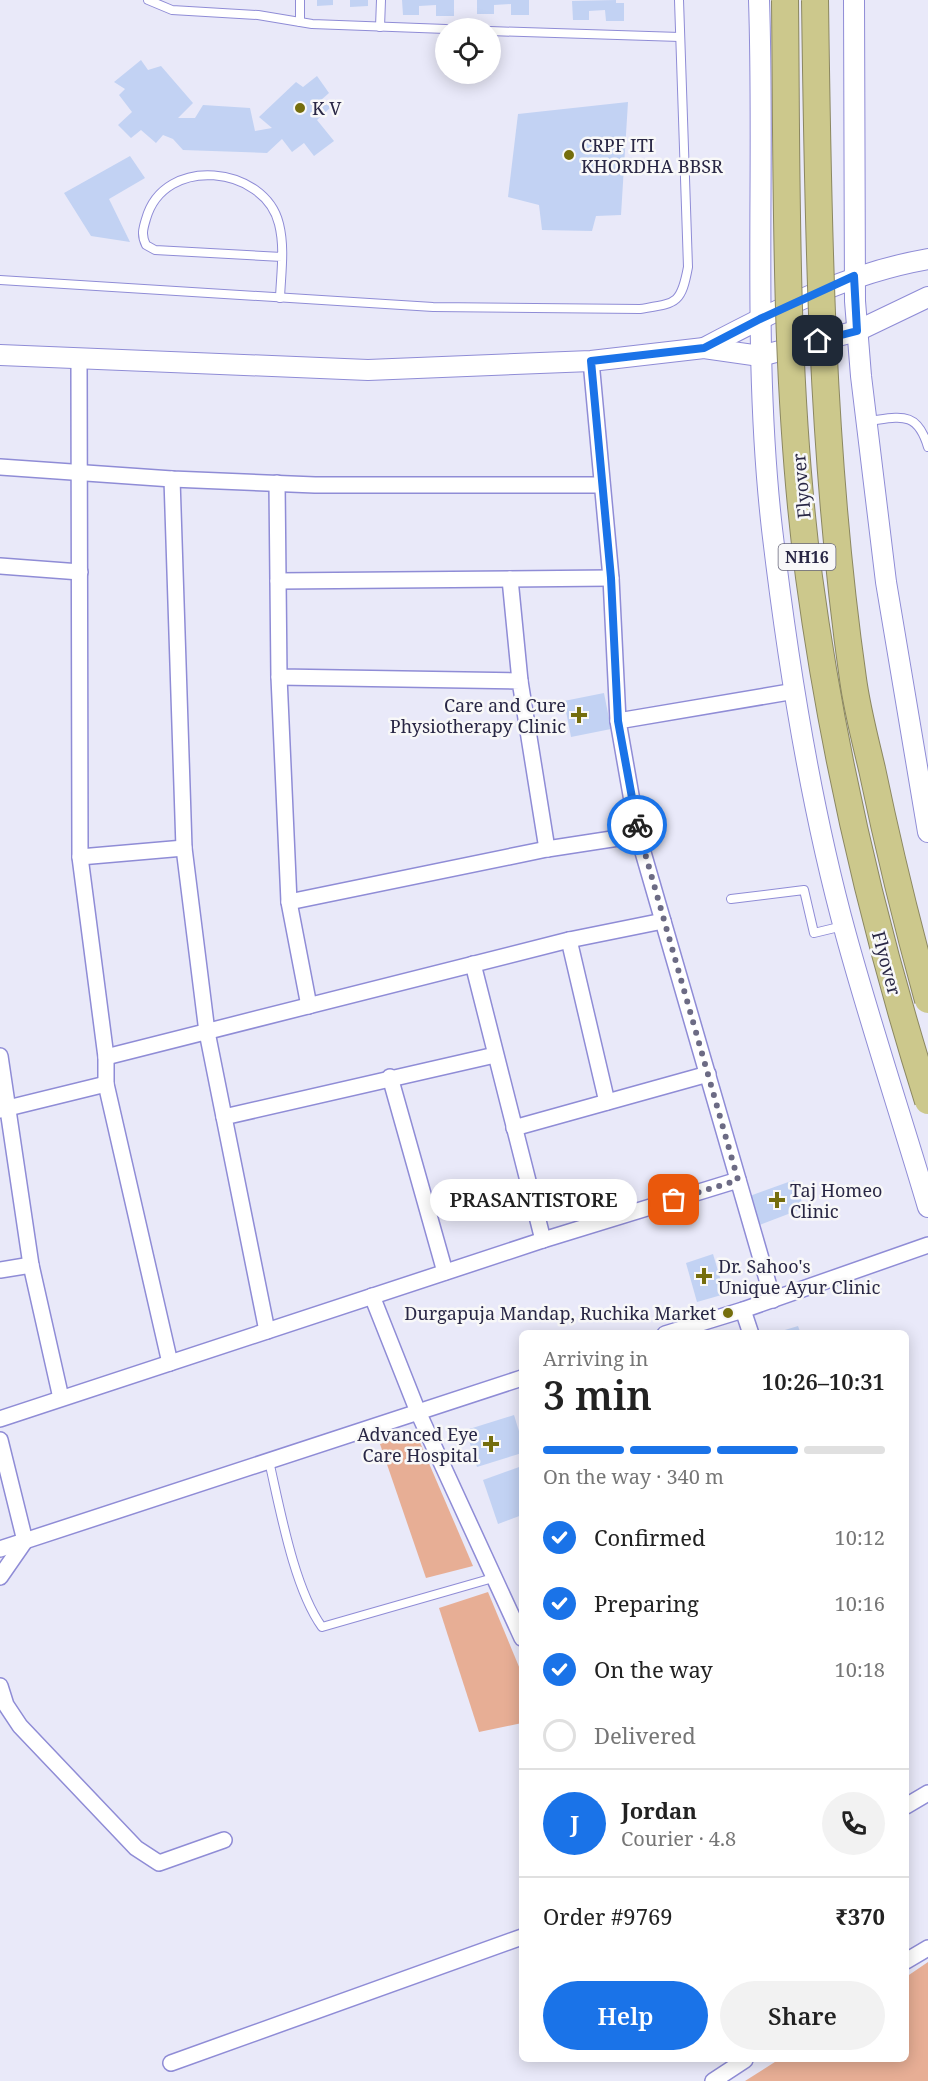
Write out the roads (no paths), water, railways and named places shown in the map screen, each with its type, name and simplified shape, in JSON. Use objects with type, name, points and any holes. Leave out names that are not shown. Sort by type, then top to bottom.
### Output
[{"type":"highway","name":"Flyover","points":[[785,0],[786,216],[796,433],[809,575],[848,803],[876,924],[928,1101]]},
{"type":"highway","name":"Flyover","points":[[815,0],[819,210],[827,422],[842,589],[853,681],[882,817],[928,1000]]},
{"type":"street","points":[[759,0],[762,250],[760,356],[772,528],[795,691],[816,801],[844,926],[928,1207]]},
{"type":"street","points":[[854,0],[854,276],[857,331],[886,582],[928,832]]},
{"type":"street","points":[[704,348],[760,319],[854,276],[928,259]]},
{"type":"street","points":[[0,355],[368,370],[591,361],[704,348],[760,356],[857,331],[928,297]]},
{"type":"street","points":[[80,359],[80,857],[106,1058],[106,1084],[170,1363]]},
{"type":"street","points":[[591,361],[611,578],[618,721],[638,835],[773,1300]]},
{"type":"street","points":[[0,467],[172,479],[277,483],[601,485]]},
{"type":"street","points":[[172,479],[184,848],[207,1032],[267,1330]]},
{"type":"street","points":[[277,483],[279,677],[289,902],[309,1006]]},
{"type":"street","points":[[0,566],[80,572]]},
{"type":"street","points":[[278,581],[611,578]]},
{"type":"street","points":[[510,579],[520,681],[547,849]]},
{"type":"street","points":[[279,677],[520,681]]},
{"type":"street","points":[[618,721],[795,691]]},
{"type":"street","points":[[289,902],[547,849],[638,835]]},
{"type":"street","points":[[80,857],[184,848]]},
{"type":"street","points":[[106,1058],[569,940],[663,921]]},
{"type":"street","points":[[569,940],[607,1102]]},
{"type":"street","points":[[473,964],[543,1240]]},
{"type":"street","points":[[224,1117],[390,1077],[495,1055]]},
{"type":"street","points":[[0,1056],[3,1109],[31,1265],[61,1398]]},
{"type":"street","points":[[890,1082],[928,1068]]},
{"type":"street","points":[[514,1128],[708,1074]]},
{"type":"street","points":[[390,1077],[445,1272]]},
{"type":"street","points":[[3,1109],[106,1084]]},
{"type":"street","points":[[0,1419],[543,1240],[738,1180]]},
{"type":"street","points":[[678,1330],[773,1300],[928,1245]]},
{"type":"street","points":[[0,1270],[31,1265]]},
{"type":"street","points":[[372,1296],[418,1412],[519,1632]]},
{"type":"street","points":[[743,1310],[750,1330]]},
{"type":"street","points":[[0,1549],[519,1379]]},
{"type":"street","points":[[0,1440],[25,1541],[0,1577]]},
{"type":"street","points":[[0,1686],[6,1705],[20,1726],[136,1848],[159,1863],[224,1840]]},
{"type":"street","points":[[909,1801],[928,1793]]},
{"type":"street","points":[[171,2063],[519,1938]]},
{"type":"street","points":[[909,1959],[928,1948]]},
{"type":"street","points":[[712,2081],[727,2064]]},
{"type":"lane","points":[[148,0],[172,10],[258,15],[300,22],[435,29]]},
{"type":"lane","points":[[300,0],[300,22]]},
{"type":"lane","points":[[380,27],[381,0]]},
{"type":"lane","points":[[0,280],[433,307],[639,309],[671,304],[683,292],[687,267],[679,0]]},
{"type":"lane","points":[[501,30],[680,37]]},
{"type":"lane","points":[[280,298],[282,257],[279,223],[258,194],[240,182],[218,174],[198,174],[164,190],[149,206],[142,232],[146,245],[155,250],[282,257]]},
{"type":"lane","points":[[867,421],[902,416],[911,419],[924,435],[928,447]]},
{"type":"lane","points":[[731,899],[804,890],[814,933],[844,926]]},
{"type":"lane","points":[[269,1461],[294,1559],[311,1612],[322,1627],[493,1578]]},
{"type":"place","name":"K V","points":[[300,108]]},
{"type":"place","name":"CRPF ITI KHORDHA BBSR","points":[[569,155]]},
{"type":"place","name":"Care and Cure Physiotherapy Clinic","points":[[579,715]]},
{"type":"place","name":"PRASANTISTORE","points":[[674,1200]]},
{"type":"place","name":"Taj Homeo Clinic","points":[[777,1200]]},
{"type":"place","name":"Dr. Sahoo's Unique Ayur Clinic","points":[[704,1276]]},
{"type":"place","name":"Durgapuja Mandap, Ruchika Market","points":[[728,1313]]},
{"type":"place","name":"Advanced Eye Care Hospital","points":[[491,1444]]}]
